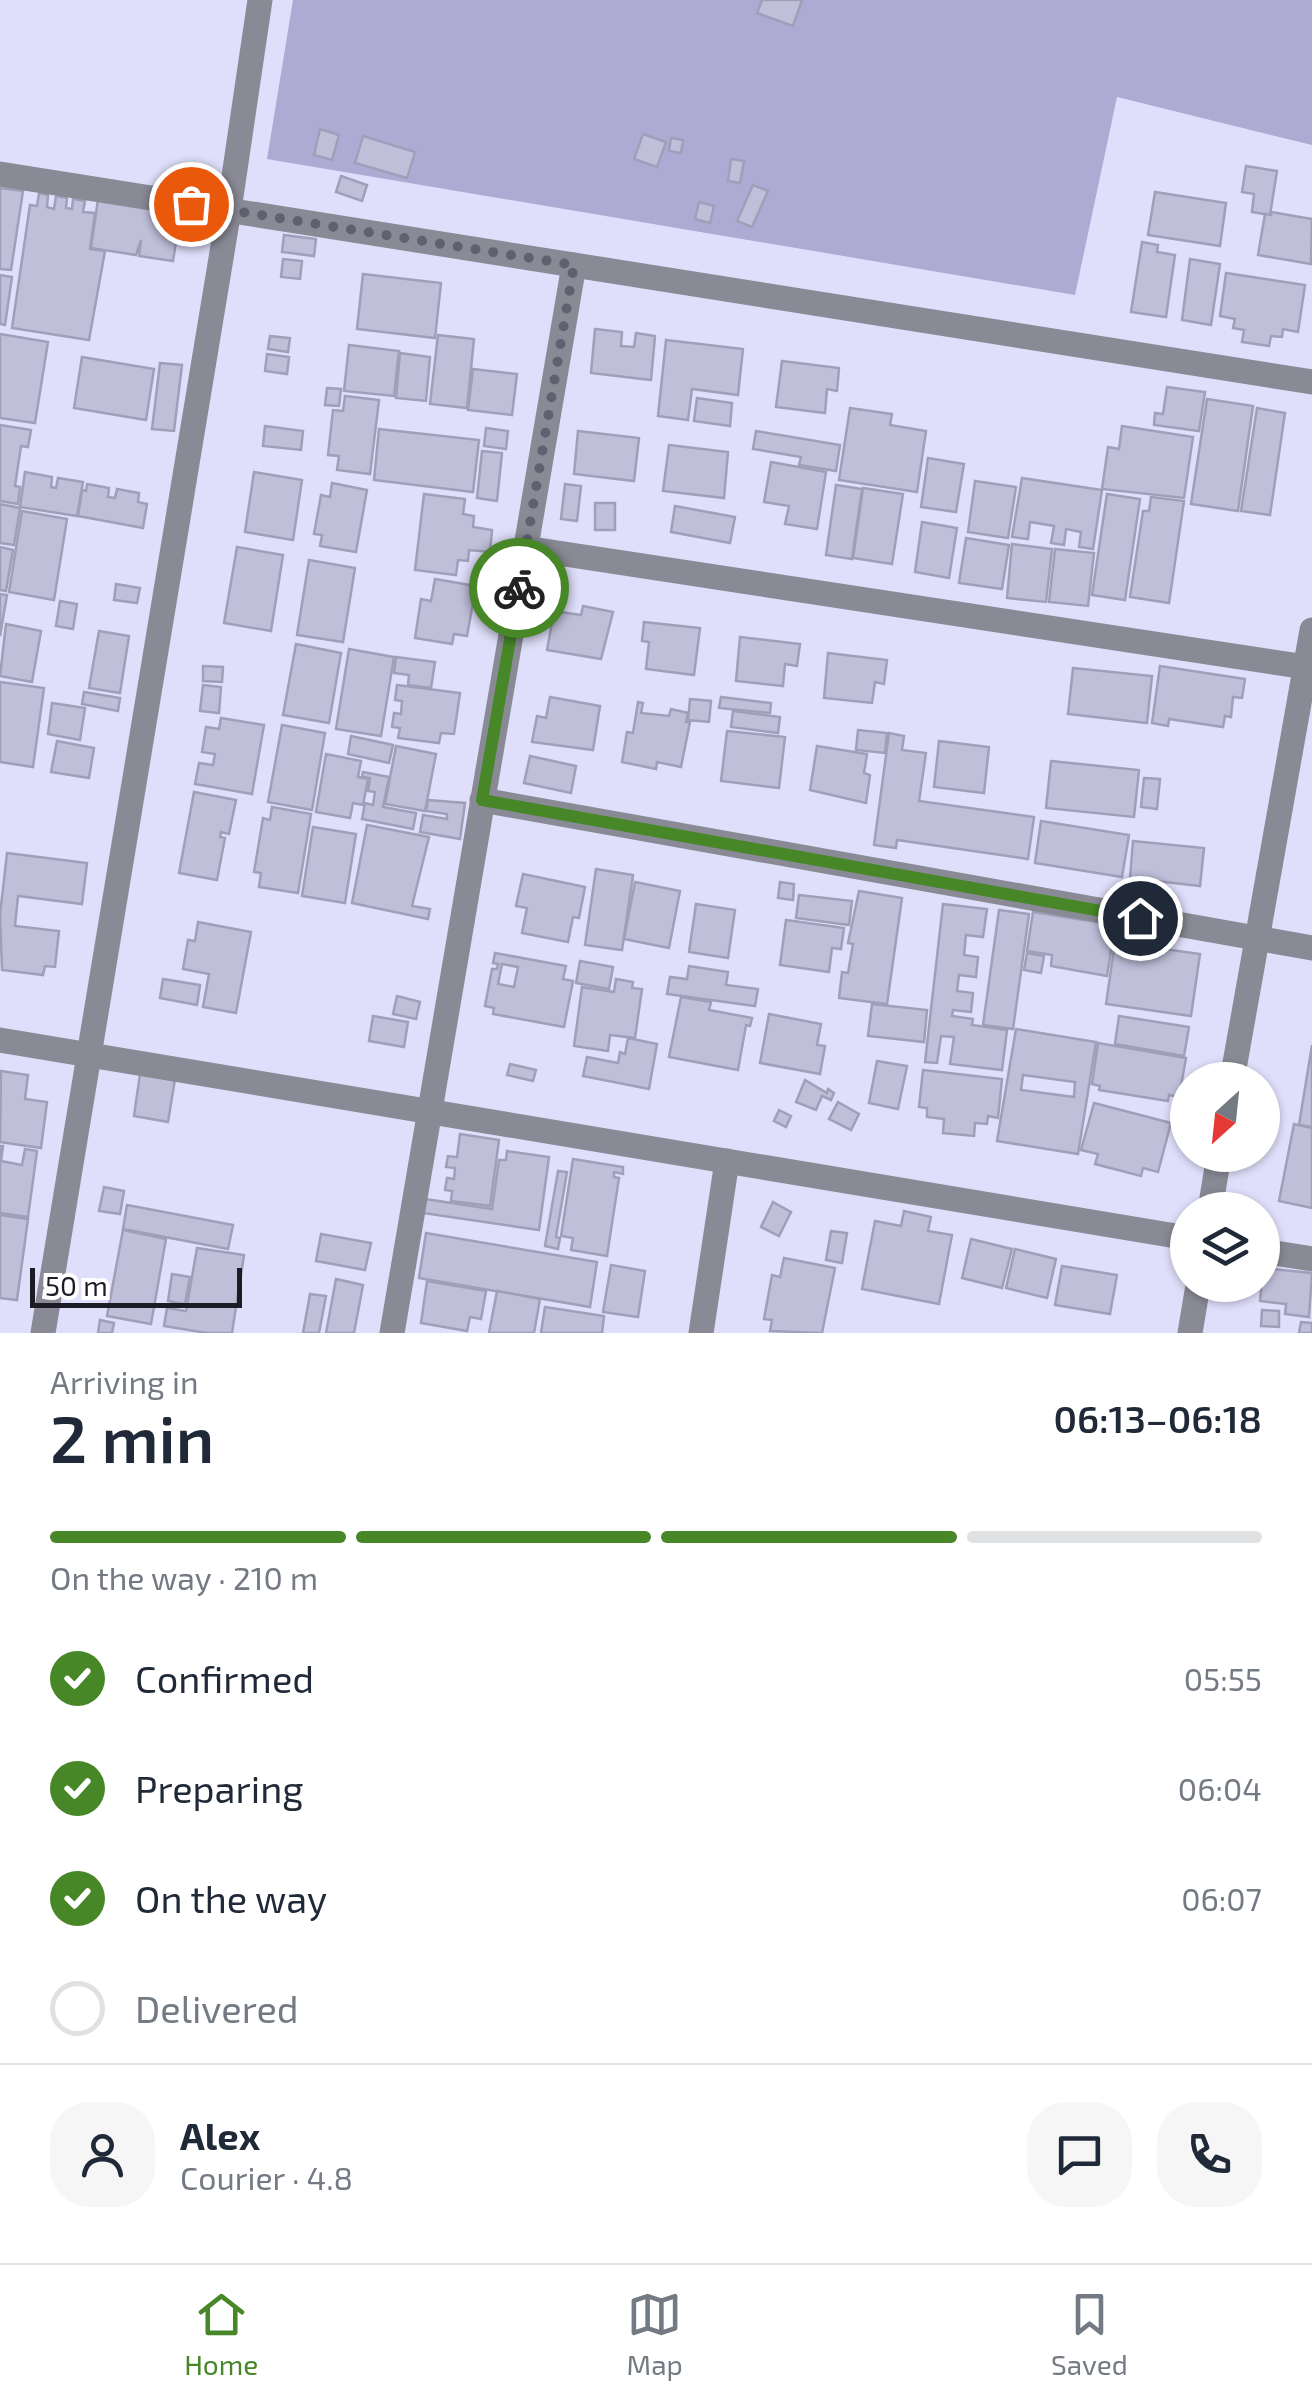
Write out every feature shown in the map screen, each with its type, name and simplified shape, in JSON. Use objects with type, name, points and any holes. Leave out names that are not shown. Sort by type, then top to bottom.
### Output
[{"type":"street","points":[[43,1333],[229,210],[260,0]]},
{"type":"street","points":[[0,174],[1312,382]]},
{"type":"street","points":[[392,1333],[574,265]]},
{"type":"street","points":[[525,548],[1309,667]]},
{"type":"street","points":[[1235,1062],[1309,667],[1312,630]]},
{"type":"street","points":[[482,800],[1312,948]]},
{"type":"street","points":[[0,1040],[1170,1235]]},
{"type":"street","points":[[701,1333],[727,1161]]},
{"type":"street","points":[[1280,1254],[1312,1260]]},
{"type":"street","points":[[1190,1333],[1195,1302]]},
{"type":"shaded area","points":[[293,0],[1312,0],[1312,145],[1117,97],[1075,295],[267,159]]},
{"type":"building","points":[[762,0],[802,0],[793,26],[757,13]]},
{"type":"building","points":[[320,129],[339,135],[332,160],[314,155]]},
{"type":"building","points":[[643,134],[666,142],[657,167],[634,159]]},
{"type":"building","points":[[363,136],[415,152],[407,178],[355,163]]},
{"type":"building","points":[[671,138],[683,140],[681,153],[669,151]]},
{"type":"building","points":[[731,159],[744,161],[740,183],[728,181]]},
{"type":"building","points":[[1246,166],[1277,171],[1270,215],[1252,212],[1254,194],[1242,192]]},
{"type":"building","points":[[341,176],[367,185],[362,201],[336,192]]},
{"type":"building","points":[[753,185],[768,191],[752,227],[737,221]]},
{"type":"building","points":[[0,188],[23,191],[11,270],[0,269]]},
{"type":"building","points":[[99,192],[182,205],[173,261],[139,256],[141,240],[136,255],[91,248]]},
{"type":"building","points":[[1155,192],[1226,203],[1220,246],[1148,235]]},
{"type":"building","points":[[39,193],[48,195],[47,207],[54,209],[56,196],[67,198],[66,208],[72,209],[73,199],[85,201],[83,212],[95,213],[90,249],[105,251],[89,340],[12,328],[30,205],[37,206]]},
{"type":"building","points":[[699,202],[714,206],[710,223],[695,219]]},
{"type":"building","points":[[1265,214],[1312,219],[1311,264],[1258,255]]},
{"type":"building","points":[[284,235],[316,239],[314,256],[282,252]]},
{"type":"building","points":[[1142,242],[1158,245],[1157,252],[1175,255],[1166,317],[1131,312]]},
{"type":"building","points":[[283,259],[302,261],[300,279],[281,277]]},
{"type":"building","points":[[1190,259],[1220,264],[1211,325],[1182,320]]},
{"type":"building","points":[[1226,273],[1305,285],[1298,332],[1283,329],[1282,337],[1271,336],[1269,346],[1242,342],[1244,330],[1233,328],[1235,319],[1220,316]]},
{"type":"building","points":[[363,274],[441,283],[435,338],[357,329]]},
{"type":"building","points":[[0,275],[12,277],[5,325],[0,324]]},
{"type":"building","points":[[595,329],[622,332],[621,346],[634,347],[636,333],[655,336],[651,380],[591,373]]},
{"type":"building","points":[[0,334],[48,342],[35,423],[0,418]]},
{"type":"building","points":[[438,335],[474,339],[467,408],[430,404]]},
{"type":"building","points":[[270,336],[290,338],[288,352],[268,349]]},
{"type":"building","points":[[666,340],[743,349],[738,395],[692,389],[688,420],[658,416]]},
{"type":"building","points":[[349,345],[399,351],[394,396],[344,391]]},
{"type":"building","points":[[400,353],[430,357],[426,401],[396,398]]},
{"type":"building","points":[[267,354],[289,357],[287,374],[265,371]]},
{"type":"building","points":[[82,357],[154,369],[146,420],[74,408]]},
{"type":"building","points":[[782,361],[839,368],[837,391],[827,389],[825,413],[776,407]]},
{"type":"building","points":[[160,363],[182,365],[174,431],[152,429]]},
{"type":"building","points":[[473,369],[517,374],[512,415],[468,410]]},
{"type":"building","points":[[1167,387],[1205,392],[1199,431],[1154,425],[1155,413],[1163,414]]},
{"type":"building","points":[[327,388],[341,389],[339,406],[325,405]]},
{"type":"building","points":[[345,396],[379,400],[370,474],[337,470],[339,456],[328,455],[333,410],[343,411]]},
{"type":"building","points":[[697,398],[732,403],[730,426],[694,421]]},
{"type":"building","points":[[1207,399],[1253,406],[1238,511],[1191,504]]},
{"type":"building","points":[[850,408],[892,414],[890,425],[926,431],[917,492],[839,480]]},
{"type":"building","points":[[1257,408],[1285,413],[1270,515],[1241,511]]},
{"type":"building","points":[[0,425],[31,430],[28,447],[21,446],[15,486],[20,487],[18,504],[0,501]]},
{"type":"building","points":[[265,426],[303,431],[301,450],[263,446]]},
{"type":"building","points":[[1122,426],[1193,437],[1184,498],[1102,489],[1108,447],[1119,449]]},
{"type":"building","points":[[486,428],[508,431],[506,449],[484,446]]},
{"type":"building","points":[[379,429],[479,440],[473,492],[374,480]]},
{"type":"building","points":[[578,431],[639,438],[634,481],[574,474]]},
{"type":"building","points":[[756,431],[840,445],[836,471],[799,465],[801,457],[753,449]]},
{"type":"building","points":[[669,445],[728,452],[724,498],[663,491]]},
{"type":"building","points":[[482,451],[502,453],[497,501],[477,498]]},
{"type":"building","points":[[928,458],[964,464],[956,512],[921,507]]},
{"type":"building","points":[[771,462],[826,472],[817,529],[785,524],[789,506],[764,502]]},
{"type":"building","points":[[25,472],[52,477],[51,487],[56,488],[58,478],[83,482],[77,516],[20,507]]},
{"type":"building","points":[[254,472],[302,480],[293,540],[245,532]]},
{"type":"building","points":[[1022,478],[1102,490],[1093,549],[1079,547],[1081,532],[1066,529],[1064,545],[1051,543],[1054,526],[1030,522],[1028,539],[1012,537]]},
{"type":"building","points":[[975,481],[1016,487],[1008,538],[968,532]]},
{"type":"building","points":[[332,483],[367,490],[356,552],[320,546],[322,535],[314,534],[321,495],[330,497]]},
{"type":"building","points":[[87,484],[109,488],[108,497],[115,498],[117,489],[139,493],[138,502],[147,504],[143,528],[78,516],[82,490],[86,491]]},
{"type":"building","points":[[565,484],[581,486],[577,521],[561,519]]},
{"type":"building","points":[[836,485],[862,489],[852,559],[826,555]]},
{"type":"building","points":[[863,488],[903,494],[892,564],[853,558]]},
{"type":"building","points":[[424,494],[465,499],[463,514],[474,516],[473,527],[492,530],[490,552],[469,550],[468,561],[458,560],[456,575],[415,570]]},
{"type":"building","points":[[1107,494],[1140,499],[1125,600],[1092,595]]},
{"type":"building","points":[[1151,497],[1184,501],[1169,603],[1130,597],[1143,511],[1149,511]]},
{"type":"building","points":[[595,503],[615,503],[615,530],[595,530]]},
{"type":"building","points":[[0,504],[20,508],[14,545],[0,543]]},
{"type":"building","points":[[675,506],[735,517],[730,543],[671,532]]},
{"type":"building","points":[[22,511],[67,519],[54,600],[9,592]]},
{"type":"building","points":[[922,522],[957,528],[949,578],[915,572]]},
{"type":"building","points":[[966,538],[1009,545],[1002,589],[959,583]]},
{"type":"building","points":[[1012,544],[1052,549],[1046,602],[1007,598]]},
{"type":"building","points":[[0,547],[13,550],[6,591],[0,590]]},
{"type":"building","points":[[237,547],[283,555],[271,631],[224,623]]},
{"type":"building","points":[[1055,549],[1094,553],[1088,606],[1049,602]]},
{"type":"building","points":[[309,560],[355,568],[343,642],[297,635]]},
{"type":"building","points":[[435,579],[476,586],[467,636],[454,634],[452,644],[415,638],[421,599],[431,601]]},
{"type":"building","points":[[116,584],[140,588],[137,603],[114,600]]},
{"type":"building","points":[[0,594],[7,595],[0,636]]},
{"type":"building","points":[[60,601],[77,604],[73,629],[56,626]]},
{"type":"building","points":[[583,606],[613,612],[601,659],[547,650],[554,611],[581,615]]},
{"type":"building","points":[[644,622],[700,628],[694,675],[646,669],[649,642],[642,641]]},
{"type":"building","points":[[6,624],[41,631],[32,682],[0,676]]},
{"type":"building","points":[[99,631],[129,636],[120,693],[89,688]]},
{"type":"building","points":[[740,637],[800,644],[797,666],[785,664],[783,686],[736,681]]},
{"type":"building","points":[[296,644],[341,653],[329,723],[283,715]]},
{"type":"building","points":[[349,649],[394,657],[381,736],[336,729]]},
{"type":"building","points":[[828,653],[887,660],[884,684],[875,682],[872,703],[824,698]]},
{"type":"building","points":[[396,657],[435,662],[431,688],[408,685],[409,675],[394,673]]},
{"type":"building","points":[[203,666],[223,667],[222,682],[203,681]]},
{"type":"building","points":[[1160,666],[1245,679],[1242,698],[1233,697],[1231,717],[1225,716],[1223,727],[1169,719],[1168,726],[1152,723]]},
{"type":"building","points":[[1073,668],[1152,676],[1147,723],[1068,714]]},
{"type":"building","points":[[0,682],[44,688],[33,767],[0,762]]},
{"type":"building","points":[[203,685],[221,687],[219,713],[200,711]]},
{"type":"building","points":[[397,685],[460,693],[454,734],[441,733],[439,743],[398,738],[400,728],[392,727],[394,713],[401,714],[402,701],[395,700]]},
{"type":"building","points":[[84,692],[120,698],[118,711],[82,704]]},
{"type":"building","points":[[550,697],[600,706],[593,750],[532,742],[537,716],[546,718]]},
{"type":"building","points":[[721,697],[771,703],[770,713],[719,708]]},
{"type":"building","points":[[690,699],[711,701],[709,722],[688,720]]},
{"type":"building","points":[[638,702],[643,703],[641,713],[669,716],[671,709],[688,713],[686,722],[690,722],[681,767],[657,762],[656,769],[622,762],[627,732],[633,733]]},
{"type":"building","points":[[52,703],[85,708],[80,740],[48,734]]},
{"type":"building","points":[[733,711],[780,717],[778,733],[731,727]]},
{"type":"building","points":[[221,718],[264,725],[252,794],[195,784],[199,763],[213,765],[215,754],[202,752],[206,727],[219,729]]},
{"type":"building","points":[[282,725],[325,733],[312,810],[268,802]]},
{"type":"building","points":[[858,730],[887,733],[885,753],[856,750]]},
{"type":"building","points":[[727,731],[785,737],[779,788],[721,781]]},
{"type":"building","points":[[889,733],[904,736],[902,750],[926,753],[919,801],[1034,817],[1028,859],[897,840],[896,848],[874,845]]},
{"type":"building","points":[[351,736],[393,745],[389,763],[348,754]]},
{"type":"building","points":[[57,741],[94,748],[89,778],[51,772]]},
{"type":"building","points":[[939,741],[989,747],[984,793],[934,787]]},
{"type":"building","points":[[396,746],[436,754],[425,811],[385,804]]},
{"type":"building","points":[[817,746],[867,754],[864,773],[870,775],[866,803],[810,790]]},
{"type":"building","points":[[326,754],[361,761],[358,777],[368,779],[363,805],[353,803],[350,818],[316,812]]},
{"type":"building","points":[[530,756],[576,766],[571,793],[524,783]]},
{"type":"building","points":[[1051,761],[1139,770],[1134,817],[1046,808]]},
{"type":"building","points":[[363,772],[389,777],[383,807],[416,813],[413,829],[362,819],[365,803],[373,805],[375,792],[368,791],[370,778],[362,777]]},
{"type":"building","points":[[1144,778],[1160,779],[1157,809],[1141,807]]},
{"type":"building","points":[[194,792],[236,800],[229,834],[221,832],[220,837],[225,838],[217,880],[179,873]]},
{"type":"building","points":[[428,800],[465,803],[460,839],[420,832],[423,815],[447,819],[447,814],[426,811]]},
{"type":"building","points":[[272,807],[311,814],[298,893],[259,887],[261,873],[254,872],[263,818],[270,820]]},
{"type":"building","points":[[1041,821],[1129,835],[1122,877],[1035,863]]},
{"type":"building","points":[[367,825],[429,837],[412,906],[430,909],[428,919],[352,903]]},
{"type":"building","points":[[313,827],[356,834],[345,903],[302,896]]},
{"type":"building","points":[[1133,841],[1204,848],[1200,886],[1130,878]]},
{"type":"building","points":[[7,853],[87,863],[82,904],[18,896],[15,926],[59,931],[55,967],[45,966],[43,975],[2,970],[0,915]]},
{"type":"building","points":[[596,869],[633,875],[622,950],[585,945]]},
{"type":"building","points":[[523,874],[585,887],[579,918],[573,917],[568,942],[522,933],[527,908],[516,906]]},
{"type":"building","points":[[635,882],[680,891],[669,948],[624,939]]},
{"type":"building","points":[[780,882],[794,884],[793,900],[778,898]]},
{"type":"building","points":[[859,891],[902,898],[887,1004],[839,998],[842,972],[848,973],[853,944],[848,943]]},
{"type":"building","points":[[799,895],[852,901],[849,925],[796,918]]},
{"type":"building","points":[[696,904],[735,910],[728,958],[689,952]]},
{"type":"building","points":[[943,904],[987,909],[983,937],[966,935],[964,955],[978,957],[976,977],[959,975],[957,991],[973,993],[971,1012],[953,1010],[952,1016],[973,1019],[972,1025],[1007,1030],[1002,1070],[950,1064],[954,1037],[941,1036],[937,1063],[925,1062]]},
{"type":"building","points":[[999,910],[1029,914],[1013,1029],[983,1025]]},
{"type":"building","points":[[1033,912],[1115,925],[1107,976],[1051,966],[1052,955],[1027,951]]},
{"type":"building","points":[[786,920],[844,928],[841,949],[832,948],[829,972],[780,965]]},
{"type":"building","points":[[198,922],[251,932],[236,1013],[203,1007],[209,974],[183,969],[188,940],[195,941]]},
{"type":"building","points":[[1115,942],[1200,954],[1191,1016],[1106,1004]]},
{"type":"building","points":[[495,953],[566,966],[563,979],[573,981],[564,1027],[493,1014],[494,1008],[485,1006],[492,969],[497,969],[498,964],[493,963]],"holes":[[[502,964],[518,967],[514,987],[498,984]]]},
{"type":"building","points":[[1027,953],[1044,956],[1041,973],[1024,970]]},
{"type":"building","points":[[580,961],[613,967],[609,989],[576,983]]},
{"type":"building","points":[[689,966],[728,972],[726,985],[758,989],[755,1006],[667,994],[670,977],[687,979]]},
{"type":"building","points":[[163,979],[200,985],[197,1005],[160,998]]},
{"type":"building","points":[[616,979],[633,982],[632,988],[642,989],[635,1038],[610,1035],[608,1051],[574,1046],[582,987],[614,992]]},
{"type":"building","points":[[397,996],[420,1002],[416,1019],[393,1014]]},
{"type":"building","points":[[681,997],[711,1002],[709,1010],[752,1018],[750,1026],[746,1025],[738,1070],[669,1057]]},
{"type":"building","points":[[872,1004],[927,1010],[924,1042],[868,1036]]},
{"type":"building","points":[[769,1014],[821,1024],[817,1045],[825,1046],[820,1074],[760,1063]]},
{"type":"building","points":[[373,1016],[408,1022],[404,1047],[369,1041]]},
{"type":"building","points":[[1119,1016],[1189,1027],[1184,1056],[1115,1044]]},
{"type":"building","points":[[1016,1029],[1096,1042],[1078,1154],[997,1141]],"holes":[[[1023,1075],[1075,1082],[1074,1097],[1021,1090]]]},
{"type":"building","points":[[628,1038],[657,1044],[649,1089],[583,1076],[587,1057],[618,1063],[620,1052],[625,1054]]},
{"type":"building","points":[[1098,1043],[1186,1058],[1185,1062],[1170,1062],[1168,1101],[1099,1090],[1100,1086],[1092,1084]]},
{"type":"building","points":[[1312,1045],[1312,1127],[1299,1125]]},
{"type":"building","points":[[877,1061],[907,1066],[898,1109],[869,1103]]},
{"type":"building","points":[[510,1064],[536,1070],[533,1081],[507,1075]]},
{"type":"building","points":[[923,1070],[1002,1079],[998,1118],[988,1116],[987,1124],[975,1123],[974,1136],[943,1133],[944,1119],[927,1117],[927,1108],[919,1107]]},
{"type":"building","points":[[1,1071],[28,1075],[25,1099],[47,1102],[41,1148],[0,1142]]},
{"type":"building","points":[[140,1074],[175,1079],[168,1122],[134,1116]]},
{"type":"building","points":[[805,1080],[834,1093],[831,1100],[822,1096],[816,1110],[796,1102]]},
{"type":"building","points":[[838,1102],[859,1114],[851,1130],[829,1119]]},
{"type":"building","points":[[1094,1103],[1170,1123],[1158,1172],[1143,1168],[1141,1176],[1095,1164],[1098,1154],[1081,1150]]},
{"type":"building","points":[[779,1110],[791,1116],[786,1127],[774,1121]]},
{"type":"building","points":[[1294,1124],[1312,1128],[1312,1208],[1280,1201]]},
{"type":"building","points":[[460,1134],[499,1140],[490,1206],[451,1201],[452,1191],[445,1190],[447,1178],[454,1179],[455,1168],[446,1167],[448,1156],[457,1157]]},
{"type":"building","points":[[0,1146],[1,1161],[22,1165],[25,1149],[37,1151],[28,1217],[0,1213]]},
{"type":"building","points":[[507,1151],[549,1157],[539,1230],[423,1213],[425,1199],[492,1209],[499,1160],[506,1160]]},
{"type":"building","points":[[573,1159],[623,1167],[623,1174],[614,1172],[614,1177],[619,1178],[607,1256],[571,1250],[573,1238],[561,1236]]},
{"type":"building","points":[[558,1171],[567,1172],[556,1237],[560,1238],[558,1249],[545,1246]]},
{"type":"building","points":[[104,1187],[124,1191],[120,1214],[99,1211]]},
{"type":"building","points":[[773,1202],[791,1212],[779,1236],[761,1227]]},
{"type":"building","points":[[127,1205],[233,1225],[228,1249],[123,1229]]},
{"type":"building","points":[[904,1211],[931,1217],[928,1231],[952,1235],[939,1304],[862,1289],[875,1221],[901,1226]]},
{"type":"building","points":[[0,1215],[28,1219],[17,1300],[0,1298]]},
{"type":"building","points":[[123,1230],[166,1239],[151,1324],[107,1316]]},
{"type":"building","points":[[831,1231],[847,1233],[842,1263],[826,1260]]},
{"type":"building","points":[[426,1233],[597,1262],[590,1307],[419,1278]]},
{"type":"building","points":[[321,1234],[371,1243],[365,1270],[316,1261]]},
{"type":"building","points":[[971,1239],[1012,1249],[1002,1288],[962,1278]]},
{"type":"building","points":[[197,1248],[244,1255],[232,1333],[164,1326],[167,1308],[186,1311]]},
{"type":"building","points":[[1015,1249],[1056,1259],[1047,1298],[1006,1288]]},
{"type":"building","points":[[784,1258],[835,1268],[822,1333],[770,1331],[772,1320],[764,1319],[772,1275],[780,1277]]},
{"type":"building","points":[[611,1265],[645,1271],[638,1317],[603,1312]]},
{"type":"building","points":[[1062,1266],[1117,1275],[1110,1314],[1055,1305]]},
{"type":"building","points":[[1280,1270],[1312,1273],[1309,1317],[1285,1314],[1286,1304],[1269,1302],[1280,1302]]},
{"type":"building","points":[[172,1274],[190,1277],[185,1304],[168,1301]]},
{"type":"building","points":[[336,1279],[363,1285],[354,1333],[326,1333]]},
{"type":"building","points":[[427,1281],[486,1291],[481,1319],[470,1317],[467,1331],[421,1323]]},
{"type":"building","points":[[497,1291],[540,1299],[534,1333],[489,1333]]},
{"type":"building","points":[[310,1294],[326,1296],[319,1333],[303,1333]]},
{"type":"building","points":[[545,1307],[604,1316],[602,1333],[541,1333]]},
{"type":"building","points":[[1262,1310],[1279,1311],[1279,1327],[1261,1326]]},
{"type":"building","points":[[100,1320],[114,1323],[112,1333],[98,1333]]},
{"type":"building","points":[[1301,1322],[1312,1323],[1312,1333],[1299,1333]]},
{"type":"way so far","points":[[191,204],[574,265],[519,588]]},
{"type":"route","points":[[519,588],[482,800],[1140,918]]}]
